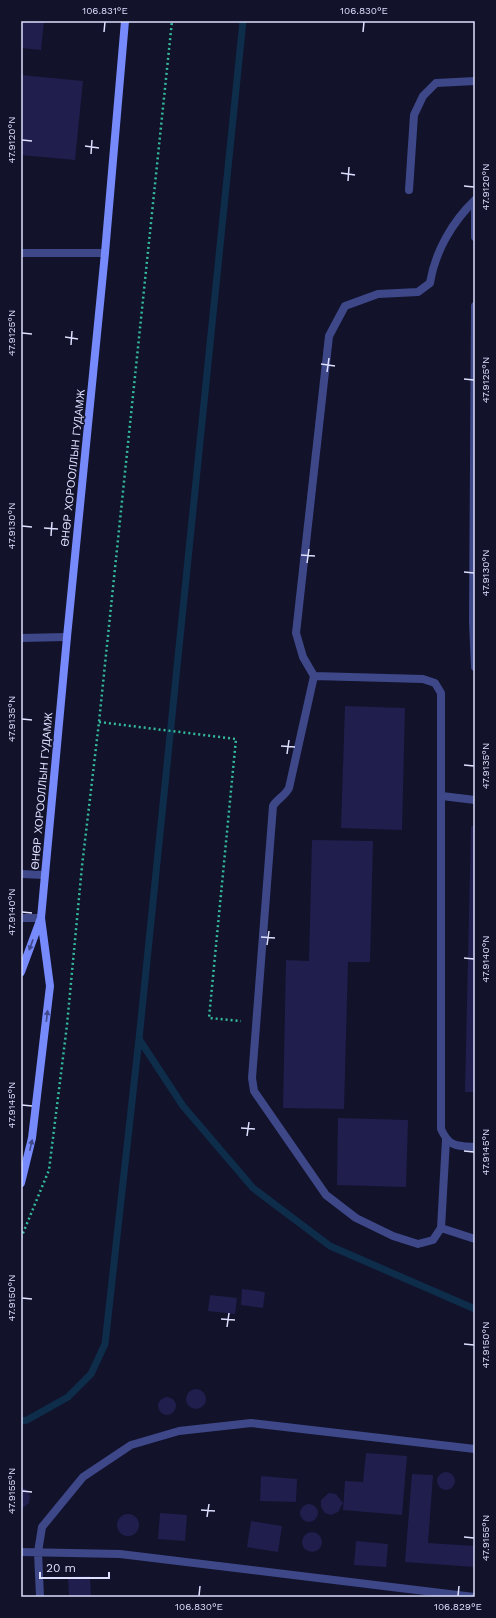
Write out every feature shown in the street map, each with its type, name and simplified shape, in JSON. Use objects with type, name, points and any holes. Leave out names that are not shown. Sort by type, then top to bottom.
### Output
[{"type":"main road","name":"ӨНӨР ХОРООЛЛЫН ГУДАМЖ","points":[[21,1183],[32,1138],[50,986],[41,918],[105,253],[125,21]]},
{"type":"main road","name":"ӨНӨР ХОРООЛЛЫН ГУДАМЖ","points":[[21,972],[41,918]]},
{"type":"street","points":[[409,190],[414,115],[423,96],[436,83],[475,81]]},
{"type":"street","points":[[314,676],[423,679],[435,683],[441,693],[441,1129],[446,1140],[441,1228],[433,1240],[418,1244],[399,1238],[356,1218],[326,1195],[254,1091],[252,1078],[273,806],[276,801],[285,796],[289,788],[314,676],[303,657],[296,633],[329,336],[345,306],[378,294],[418,292],[430,283],[433,264],[449,233],[465,210],[475,200]]},
{"type":"street","points":[[475,206],[475,237]]},
{"type":"street","points":[[21,253],[105,253]]},
{"type":"street","points":[[475,306],[473,613],[475,668]]},
{"type":"street","points":[[21,638],[67,637]]},
{"type":"street","points":[[442,796],[475,800]]},
{"type":"street","points":[[21,874],[45,875]]},
{"type":"street","points":[[21,918],[41,918]]},
{"type":"street","points":[[446,1140],[456,1146],[475,1147]]},
{"type":"street","points":[[441,1228],[475,1239]]},
{"type":"street","points":[[40,1597],[38,1552],[42,1527],[83,1477],[131,1444],[179,1431],[251,1423],[475,1449]]},
{"type":"street","points":[[21,1552],[120,1554],[474,1597]]},
{"type":"path","points":[[21,1238],[50,1170],[67,1025],[82,866],[99,722],[172,21]]},
{"type":"path","points":[[99,722],[236,739],[209,1018],[256,1022]]},
{"type":"building","points":[[21,21],[44,21],[41,50],[21,48]]},
{"type":"building","points":[[21,75],[83,81],[75,160],[21,155]]},
{"type":"building","points":[[345,706],[405,708],[402,830],[341,828]]},
{"type":"building","points":[[471,826],[475,826],[475,1092],[465,1092]]},
{"type":"building","points":[[312,840],[373,841],[370,962],[348,962],[344,1109],[283,1108],[286,960],[309,961]]},
{"type":"building","points":[[338,1118],[408,1120],[406,1187],[337,1185]]},
{"type":"building","points":[[242,1289],[265,1292],[263,1308],[241,1305]]},
{"type":"building","points":[[210,1295],[237,1298],[235,1314],[208,1311]]},
{"type":"building","points":[[196,1389],[203,1392],[206,1399],[203,1406],[196,1409],[189,1406],[186,1399],[189,1392]]},
{"type":"building","points":[[167,1397],[173,1400],[176,1406],[173,1412],[167,1415],[161,1412],[158,1406],[161,1400]]},
{"type":"building","points":[[366,1453],[407,1456],[402,1515],[343,1510],[345,1481],[363,1482]]},
{"type":"building","points":[[446,1472],[452,1475],[455,1481],[452,1487],[446,1490],[440,1487],[437,1481],[440,1475]]},
{"type":"building","points":[[412,1474],[433,1475],[428,1543],[475,1546],[475,1567],[405,1562]]},
{"type":"building","points":[[261,1476],[297,1479],[296,1502],[260,1501]]},
{"type":"building","points":[[21,1487],[27,1490],[30,1496],[29,1503],[21,1509]]},
{"type":"building","points":[[329,1493],[336,1494],[343,1503],[338,1512],[331,1515],[325,1513],[321,1507],[321,1500]]},
{"type":"building","points":[[309,1504],[315,1507],[318,1513],[315,1519],[309,1522],[303,1519],[300,1513],[303,1507]]},
{"type":"building","points":[[160,1513],[187,1515],[185,1541],[158,1539]]},
{"type":"building","points":[[128,1514],[136,1517],[139,1525],[136,1533],[128,1536],[120,1533],[117,1525],[120,1517]]},
{"type":"building","points":[[251,1521],[282,1526],[278,1552],[247,1547]]},
{"type":"building","points":[[312,1532],[319,1535],[322,1542],[319,1549],[312,1552],[305,1549],[302,1542],[305,1535]]},
{"type":"building","points":[[356,1541],[388,1544],[386,1567],[354,1565]]},
{"type":"building","points":[[90,1576],[91,1597],[69,1597],[68,1577]]},
{"type":"waterway","points":[[243,21],[139,1039],[183,1106],[253,1188],[330,1246],[475,1309]]},
{"type":"waterway","points":[[21,1421],[27,1420],[68,1397],[91,1374],[105,1344],[139,1039]]}]
